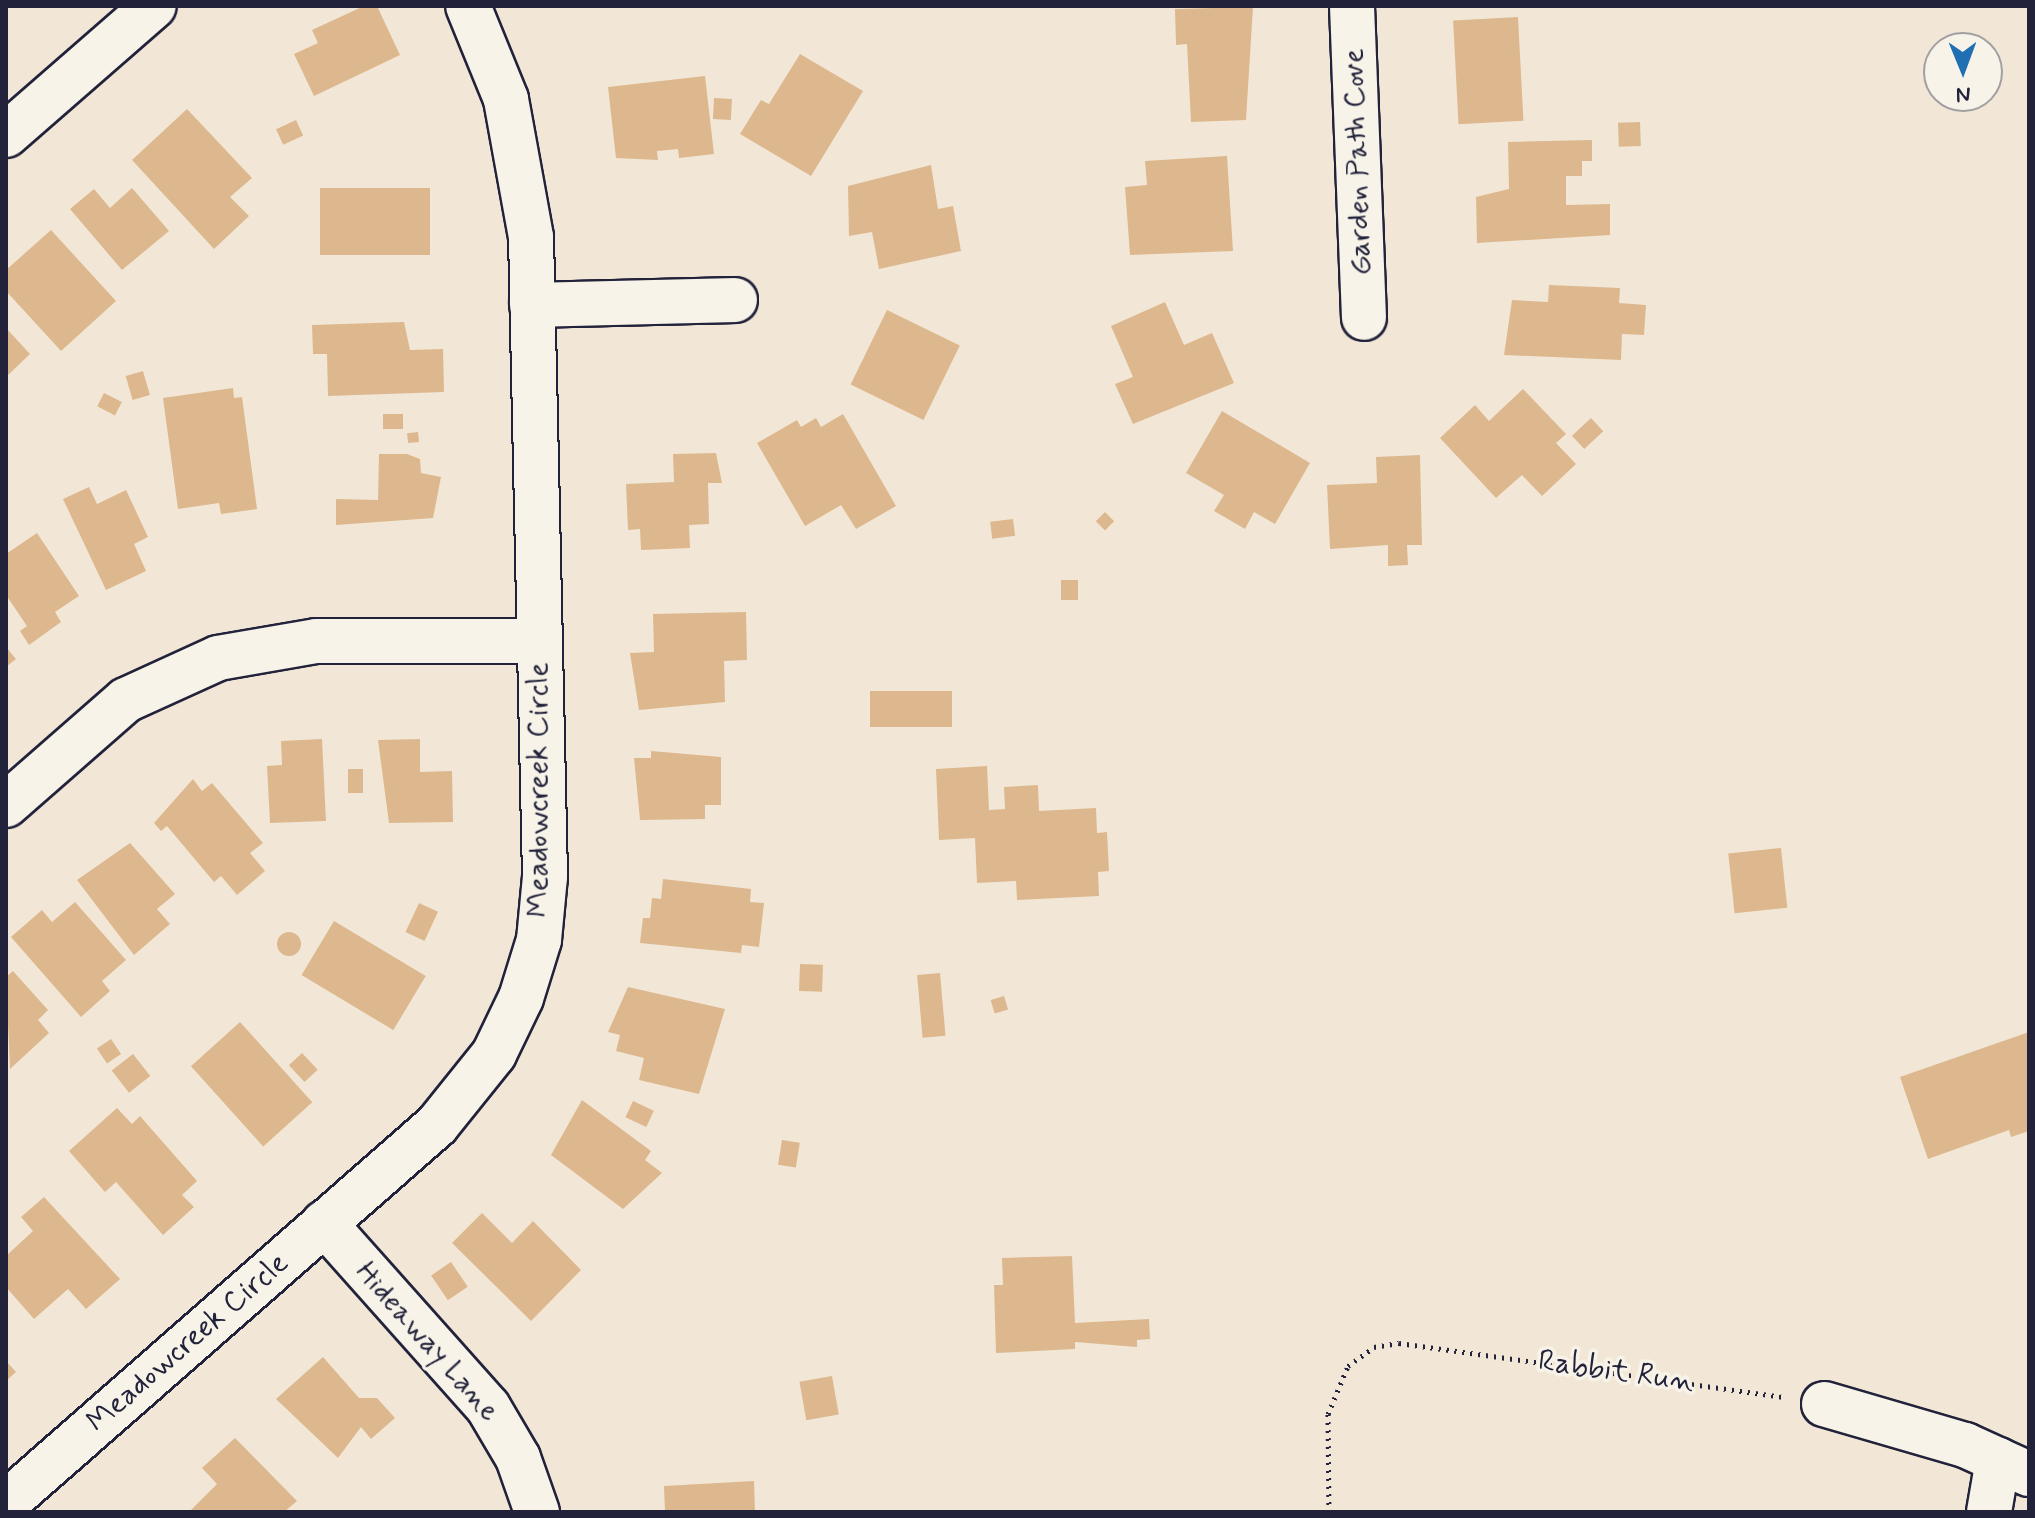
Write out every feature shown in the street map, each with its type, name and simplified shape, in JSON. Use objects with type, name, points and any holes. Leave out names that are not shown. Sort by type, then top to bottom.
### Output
[{"type":"street","points":[[6,135],[154,6]]},
{"type":"street","name":"Meadowcreek Circle","points":[[6,1503],[458,1104],[521,998],[539,940],[545,877],[532,305],[523,167],[506,99],[468,6]]},
{"type":"street","name":"Garden Path Cove","points":[[1352,6],[1364,318]]},
{"type":"street","points":[[532,305],[735,300]]},
{"type":"street","points":[[6,805],[126,700],[218,658],[316,641],[539,641]]},
{"type":"street","name":"Hideaway Lane","points":[[324,1223],[488,1407],[518,1458],[537,1512]]},
{"type":"street","points":[[1824,1404],[2014,1467],[1989,1512]]},
{"type":"path","name":"Rabbit Run","points":[[1329,1512],[1328,1414],[1348,1366],[1374,1347],[1399,1343],[1659,1376],[1824,1404]]},
{"type":"building","points":[[364,6],[377,6],[400,55],[314,96],[294,54],[318,43],[312,30]]},
{"type":"building","points":[[1253,7],[1246,120],[1191,122],[1187,44],[1176,45],[1175,9]]},
{"type":"building","points":[[1518,17],[1523,121],[1459,124],[1453,20]]},
{"type":"building","points":[[800,54],[863,91],[811,176],[740,134],[761,100],[769,104]]},
{"type":"building","points":[[705,76],[714,154],[679,158],[678,149],[657,151],[658,160],[616,158],[608,87]]},
{"type":"building","points":[[714,98],[732,99],[731,120],[713,119]]},
{"type":"building","points":[[187,109],[252,178],[230,197],[249,216],[214,249],[132,160]]},
{"type":"building","points":[[296,120],[303,135],[283,145],[276,129]]},
{"type":"building","points":[[1640,122],[1641,146],[1619,147],[1618,123]]},
{"type":"building","points":[[1592,140],[1592,161],[1582,161],[1582,176],[1566,176],[1566,205],[1610,204],[1610,235],[1477,243],[1476,197],[1509,189],[1508,142]]},
{"type":"building","points":[[1227,156],[1233,251],[1130,255],[1125,187],[1147,185],[1145,161]]},
{"type":"building","points":[[931,165],[938,209],[953,206],[961,251],[879,269],[872,232],[849,236],[848,186]]},
{"type":"building","points":[[132,188],[169,231],[122,270],[70,209],[94,189],[110,208]]},
{"type":"building","points":[[320,188],[430,188],[430,255],[320,255]]},
{"type":"building","points":[[51,230],[116,301],[61,351],[6,291],[6,270]]},
{"type":"building","points":[[1549,285],[1620,288],[1619,303],[1646,305],[1644,335],[1622,334],[1621,360],[1504,355],[1512,300],[1548,302]]},
{"type":"building","points":[[1165,302],[1184,345],[1212,333],[1234,383],[1133,424],[1115,384],[1133,377],[1111,326]]},
{"type":"building","points":[[887,310],[960,346],[923,420],[851,385]]},
{"type":"building","points":[[404,322],[410,350],[443,349],[444,392],[328,396],[327,354],[313,354],[312,325]]},
{"type":"building","points":[[6,328],[30,354],[6,377]]},
{"type":"building","points":[[143,371],[150,395],[133,400],[126,376]]},
{"type":"building","points":[[233,388],[234,398],[242,397],[257,509],[221,514],[219,503],[178,509],[163,398]]},
{"type":"building","points":[[1523,389],[1566,434],[1556,443],[1576,464],[1542,496],[1522,475],[1496,498],[1440,438],[1475,405],[1489,421]]},
{"type":"building","points":[[104,393],[122,402],[115,415],[97,406]]},
{"type":"building","points":[[1222,411],[1310,463],[1275,524],[1254,512],[1245,529],[1214,511],[1224,495],[1186,473]]},
{"type":"building","points":[[383,414],[403,414],[403,429],[383,429]]},
{"type":"building","points":[[843,414],[896,506],[856,529],[841,505],[805,526],[757,443],[797,420],[801,427],[816,418],[821,427]]},
{"type":"building","points":[[1591,418],[1603,431],[1584,449],[1572,436]]},
{"type":"building","points":[[418,432],[419,442],[408,443],[407,433]]},
{"type":"building","points":[[716,453],[722,483],[708,483],[709,524],[689,525],[690,548],[641,550],[640,529],[628,530],[626,484],[674,482],[673,454]]},
{"type":"building","points":[[379,454],[407,454],[420,459],[421,473],[441,477],[433,518],[336,525],[336,499],[378,500]]},
{"type":"building","points":[[1420,455],[1422,545],[1407,545],[1408,565],[1388,566],[1388,545],[1330,549],[1327,485],[1377,483],[1376,457]]},
{"type":"building","points":[[89,487],[97,504],[126,490],[148,537],[134,544],[146,571],[106,590],[63,499]]},
{"type":"building","points":[[1105,512],[1114,521],[1105,530],[1096,521]]},
{"type":"building","points":[[1013,519],[1015,536],[992,539],[990,522]]},
{"type":"building","points":[[37,533],[79,596],[55,612],[61,622],[29,645],[20,631],[27,626],[6,595],[6,554]]},
{"type":"building","points":[[1061,580],[1078,580],[1078,600],[1061,600]]},
{"type":"building","points":[[746,612],[747,660],[724,661],[725,702],[639,710],[630,653],[654,652],[653,614]]},
{"type":"building","points":[[6,647],[16,659],[6,667]]},
{"type":"building","points":[[870,691],[952,691],[952,727],[870,727]]},
{"type":"building","points":[[322,739],[326,821],[270,823],[267,766],[282,765],[281,741]]},
{"type":"building","points":[[420,739],[420,772],[452,771],[453,822],[389,823],[378,740]]},
{"type":"building","points":[[651,751],[721,757],[721,805],[705,805],[705,819],[640,820],[634,758],[651,758]]},
{"type":"building","points":[[987,766],[989,810],[1005,809],[1004,787],[1038,785],[1039,811],[1096,808],[1097,833],[1107,832],[1109,871],[1098,872],[1099,896],[1017,900],[1016,881],[977,883],[975,838],[939,840],[936,769]]},
{"type":"building","points":[[348,769],[363,769],[363,793],[348,793]]},
{"type":"building","points":[[193,779],[202,791],[212,783],[263,843],[250,853],[265,871],[237,895],[221,876],[214,882],[167,826],[161,831],[154,823]]},
{"type":"building","points":[[130,843],[175,894],[157,909],[170,924],[134,955],[77,880]]},
{"type":"building","points":[[1781,848],[1787,908],[1735,913],[1728,854]]},
{"type":"building","points":[[663,879],[751,889],[750,902],[764,903],[759,947],[742,945],[741,953],[640,943],[643,918],[650,918],[652,898],[661,899]]},
{"type":"building","points":[[75,902],[126,960],[102,981],[110,991],[81,1017],[11,937],[42,910],[52,922]]},
{"type":"building","points":[[419,903],[438,912],[425,941],[405,932]]},
{"type":"building","points":[[334,921],[426,976],[393,1030],[302,975]]},
{"type":"building","points":[[289,932],[300,939],[301,944],[294,955],[289,956],[278,949],[277,944],[284,933]]},
{"type":"building","points":[[800,964],[823,965],[822,992],[799,991]]},
{"type":"building","points":[[13,971],[48,1010],[38,1020],[49,1033],[10,1069],[6,977]]},
{"type":"building","points":[[940,973],[945,1036],[923,1038],[917,975]]},
{"type":"building","points":[[628,987],[725,1009],[699,1094],[639,1080],[644,1058],[616,1051],[620,1035],[608,1032]]},
{"type":"building","points":[[1004,996],[1008,1009],[995,1013],[991,1000]]},
{"type":"building","points":[[240,1022],[312,1102],[263,1146],[191,1066]]},
{"type":"building","points":[[2029,1032],[2029,1131],[2011,1137],[2009,1130],[1928,1159],[1900,1077]]},
{"type":"building","points":[[111,1039],[121,1054],[107,1063],[97,1049]]},
{"type":"building","points":[[302,1053],[318,1070],[305,1082],[289,1065]]},
{"type":"building","points":[[133,1054],[150,1076],[129,1093],[112,1071]]},
{"type":"building","points":[[582,1100],[651,1151],[645,1160],[662,1173],[623,1209],[551,1155]]},
{"type":"building","points":[[633,1101],[654,1111],[646,1127],[625,1117]]},
{"type":"building","points":[[117,1108],[132,1124],[140,1116],[197,1181],[182,1195],[194,1207],[163,1235],[116,1182],[105,1192],[69,1151]]},
{"type":"building","points":[[782,1140],[800,1143],[796,1168],[778,1165]]},
{"type":"building","points":[[44,1197],[120,1279],[86,1309],[68,1289],[34,1319],[6,1287],[6,1256],[33,1231],[21,1217]]},
{"type":"building","points":[[482,1213],[512,1243],[533,1221],[581,1270],[531,1321],[452,1243]]},
{"type":"building","points":[[1072,1256],[1075,1323],[1149,1319],[1150,1339],[1137,1340],[1137,1347],[1075,1342],[1075,1349],[996,1353],[994,1285],[1003,1285],[1002,1258]]},
{"type":"building","points":[[451,1262],[468,1287],[448,1300],[431,1275]]},
{"type":"building","points":[[323,1357],[359,1398],[377,1398],[395,1418],[371,1439],[361,1427],[338,1458],[276,1399]]},
{"type":"building","points":[[6,1361],[16,1372],[6,1381]]},
{"type":"building","points":[[832,1376],[839,1414],[806,1420],[800,1382]]},
{"type":"building","points":[[235,1438],[297,1501],[284,1512],[189,1512],[217,1484],[202,1468]]},
{"type":"building","points":[[754,1481],[755,1512],[665,1512],[664,1486]]}]
